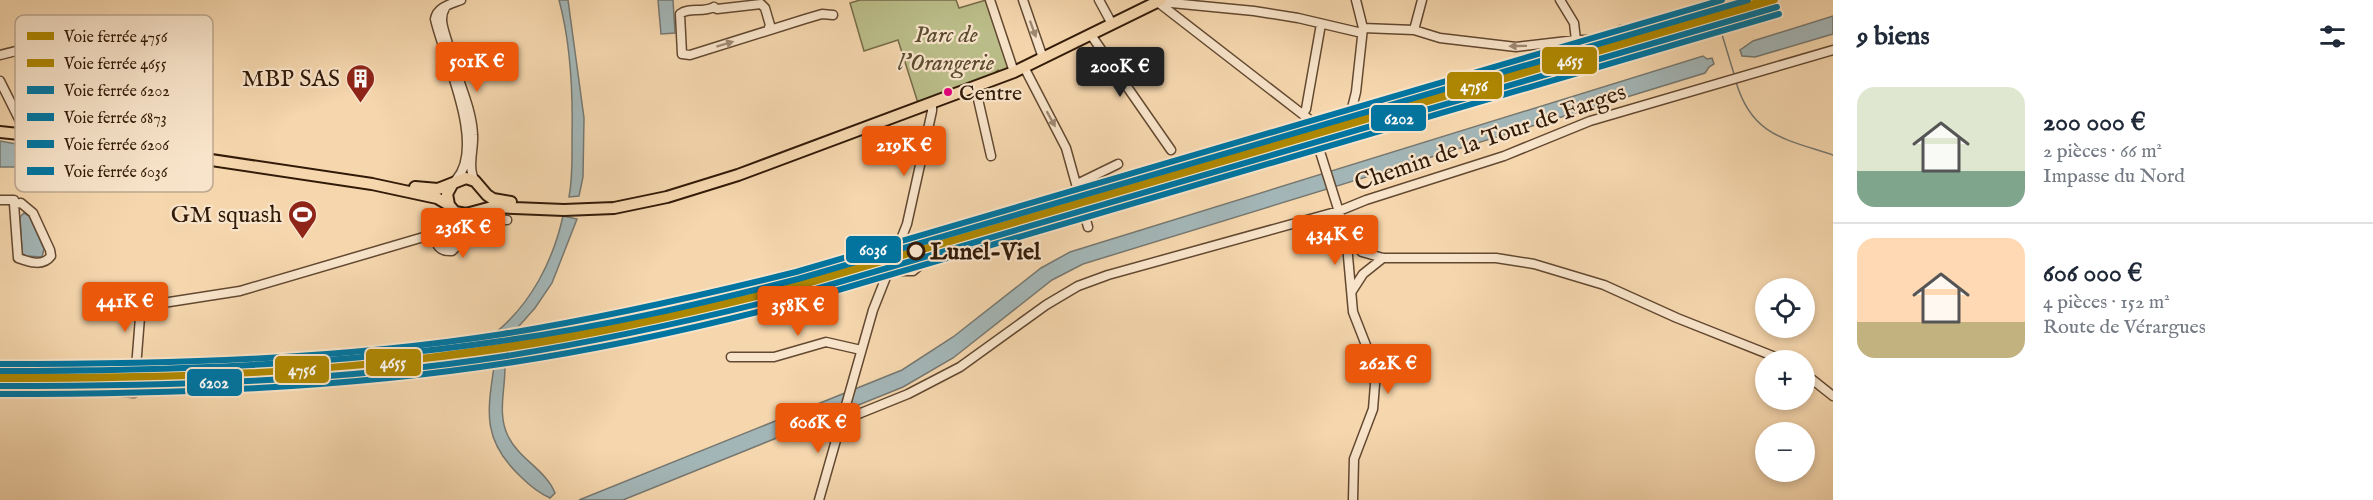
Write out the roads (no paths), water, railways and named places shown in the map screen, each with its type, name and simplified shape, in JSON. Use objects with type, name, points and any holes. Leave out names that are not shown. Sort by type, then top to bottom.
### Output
[{"type":"main road","points":[[213,160],[372,184],[437,198],[460,214],[492,207],[580,210],[638,204],[738,175],[975,87],[1043,58],[1158,0]]},
{"type":"main road","points":[[0,127],[15,128]]},
{"type":"main road","points":[[0,132],[15,134]]},
{"type":"main road","points":[[372,184],[438,189],[466,178],[493,198],[550,209]]},
{"type":"main road","points":[[450,206],[447,194],[454,182]]},
{"type":"main road","points":[[478,185],[483,199],[478,209]]},
{"type":"street","points":[[454,182],[462,172],[467,135],[435,19],[437,12],[461,0]]},
{"type":"street","points":[[990,0],[1019,69],[1063,140],[1088,227]]},
{"type":"street","points":[[1023,0],[1043,58]]},
{"type":"street","points":[[1099,0],[1112,24]]},
{"type":"street","points":[[1158,0],[1254,11],[1363,30],[1414,30],[1440,38],[1516,47],[1576,40],[1600,40],[1613,36],[1621,30]]},
{"type":"street","points":[[1158,0],[1303,114],[1313,126],[1346,234],[1354,317],[1371,358],[1375,384],[1373,409],[1354,459],[1353,500]]},
{"type":"street","points":[[1352,108],[1363,30],[1356,0]]},
{"type":"street","points":[[1414,30],[1422,0]]},
{"type":"street","points":[[1560,0],[1574,23],[1576,40]]},
{"type":"street","points":[[768,30],[770,25],[765,8],[761,4],[717,9],[713,3],[708,10],[684,11],[680,14],[682,54],[690,55],[822,14],[833,15]]},
{"type":"street","points":[[447,6],[441,14],[441,19],[473,128],[471,168],[478,185]]},
{"type":"street","points":[[1303,114],[1306,109],[1321,24]]},
{"type":"street","points":[[1091,34],[1171,150]]},
{"type":"street","name":"Chemin de la Tour de Farges","points":[[842,418],[908,394],[960,367],[1046,305],[1078,286],[1108,275],[1339,211],[1366,200],[1504,156],[1590,121],[1833,50]]},
{"type":"street","points":[[0,55],[15,51]]},
{"type":"street","points":[[0,81],[15,111]]},
{"type":"street","points":[[975,87],[991,156]]},
{"type":"street","points":[[819,500],[873,310],[907,224],[932,103]]},
{"type":"street","points":[[1078,187],[1118,164]]},
{"type":"street","points":[[0,200],[14,200],[14,204],[18,258],[41,263],[47,261],[51,256],[50,250],[33,213],[21,203],[14,204]]},
{"type":"street","points":[[435,234],[449,223],[450,206]]},
{"type":"street","points":[[889,271],[913,272],[934,253],[1084,211]]},
{"type":"street","points":[[0,386],[86,388],[134,393],[140,317],[143,309],[150,305],[240,291],[435,234],[448,229],[466,214]]},
{"type":"street","points":[[435,234],[438,248],[443,252],[452,252],[458,245],[458,232],[464,226],[493,219],[507,220]]},
{"type":"street","points":[[1346,234],[1366,254],[1371,266]]},
{"type":"street","points":[[1348,262],[1355,255],[1366,254],[1383,258],[1496,258],[1534,264],[1588,279],[1758,350]]},
{"type":"street","points":[[1352,291],[1371,266],[1383,258]]},
{"type":"street","points":[[731,357],[774,357],[826,342],[861,350]]},
{"type":"street","points":[[1815,382],[1833,396]]},
{"type":"waterway","points":[[1707,0],[1713,5],[1734,74]]},
{"type":"waterway","points":[[1736,82],[1751,114],[1761,125],[1785,139],[1833,155]]},
{"type":"waterway","points":[[500,343],[501,354]]},
{"type":"rail line","name":"6036","points":[[0,364],[252,359],[378,350],[503,334],[650,306],[796,272],[1722,0]]},
{"type":"rail line","name":"6873","points":[[0,371],[189,368],[376,356],[539,335],[651,314],[798,279],[1748,0]]},
{"type":"rail line","name":"4756","points":[[0,376],[176,375],[265,372],[353,365],[483,350],[612,327],[740,298],[867,265],[1764,0]]},
{"type":"rail line","name":"4655","points":[[0,379],[189,376],[378,364],[503,349],[652,321],[800,286],[1775,0]]},
{"type":"rail line","name":"6202","points":[[0,386],[253,381],[380,372],[506,356],[655,328],[802,293],[1777,7]]},
{"type":"rail line","name":"6206","points":[[0,394],[190,391],[381,379],[507,363],[656,336],[804,300],[1779,14]]},
{"type":"place","name":"Centre","points":[[948,92]]},
{"type":"place","name":"MBP SAS","points":[[361,104]]},
{"type":"place","name":"GM squash","points":[[303,240]]},
{"type":"place","name":"Lunel-Viel","points":[[916,251]]},
{"type":"park label","name":"Parc de l'Orangerie","points":[[946,48]]}]
